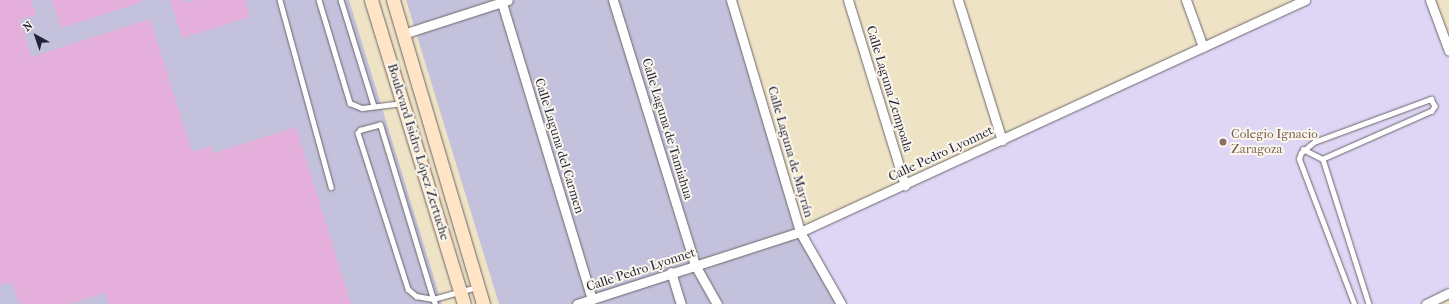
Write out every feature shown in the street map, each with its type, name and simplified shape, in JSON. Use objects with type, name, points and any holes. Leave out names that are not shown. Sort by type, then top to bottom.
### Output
[{"type":"main road","name":"Boulevard Isidro López Zertuche","points":[[371,0],[462,298]]},
{"type":"main road","name":"Boulevard Isidro López Zertuche","points":[[393,0],[483,304]]},
{"type":"main road","points":[[448,252],[466,247]]},
{"type":"street","name":"Calle Laguna de Tamiahua","points":[[613,0],[696,265],[717,304]]},
{"type":"street","name":"Calle Laguna de Mayrán","points":[[731,0],[800,232],[841,304]]},
{"type":"street","name":"Calle Laguna Zempoala","points":[[848,0],[905,185]]},
{"type":"street","points":[[958,0],[1002,140]]},
{"type":"street","points":[[1186,0],[1203,48]]},
{"type":"street","name":"Calle Pedro Lyonnet","points":[[577,304],[671,272],[800,232],[1305,0]]},
{"type":"street","points":[[1430,0],[1448,45]]},
{"type":"street","points":[[403,34],[503,1]]},
{"type":"street","name":"Calle Laguna del Carmen","points":[[503,1],[592,299]]},
{"type":"street","points":[[671,272],[681,304]]},
{"type":"street","points":[[1426,304],[1449,293]]},
{"type":"lane","points":[[280,0],[331,187]]},
{"type":"lane","points":[[319,0],[350,103],[356,107],[402,103]]},
{"type":"lane","points":[[341,0],[374,106]]},
{"type":"lane","points":[[1303,149],[1429,98],[1432,100],[1432,111],[1323,159]]},
{"type":"lane","points":[[434,301],[376,123],[358,133],[408,289],[416,296],[434,301],[462,298],[478,287]]},
{"type":"lane","points":[[1303,149],[1323,159],[1369,304]]},
{"type":"lane","points":[[1303,149],[1300,159],[1354,304]]},
{"type":"shaded area","points":[[0,0],[349,0],[442,304],[0,304]]},
{"type":"shaded area","points":[[406,0],[726,0],[804,229],[844,304],[499,304]]},
{"type":"shaded area","name":"Colegio Ignacio Zaragoza","points":[[1305,0],[1429,0],[1449,51],[1449,291],[1420,304],[842,304],[800,232]]},
{"type":"building","points":[[0,0],[31,0],[36,15],[20,20],[31,57],[150,19],[192,152],[211,146],[214,153],[296,127],[351,304],[109,304],[105,293],[70,304],[19,304],[12,282],[0,285]]},
{"type":"building","points":[[52,0],[141,0],[142,2],[61,28]]},
{"type":"building","points":[[170,0],[184,0],[184,4],[195,0],[245,0],[250,17],[182,38]]},
{"type":"place","name":"Colegio Ignacio Zaragoza","points":[[1223,142]]}]
